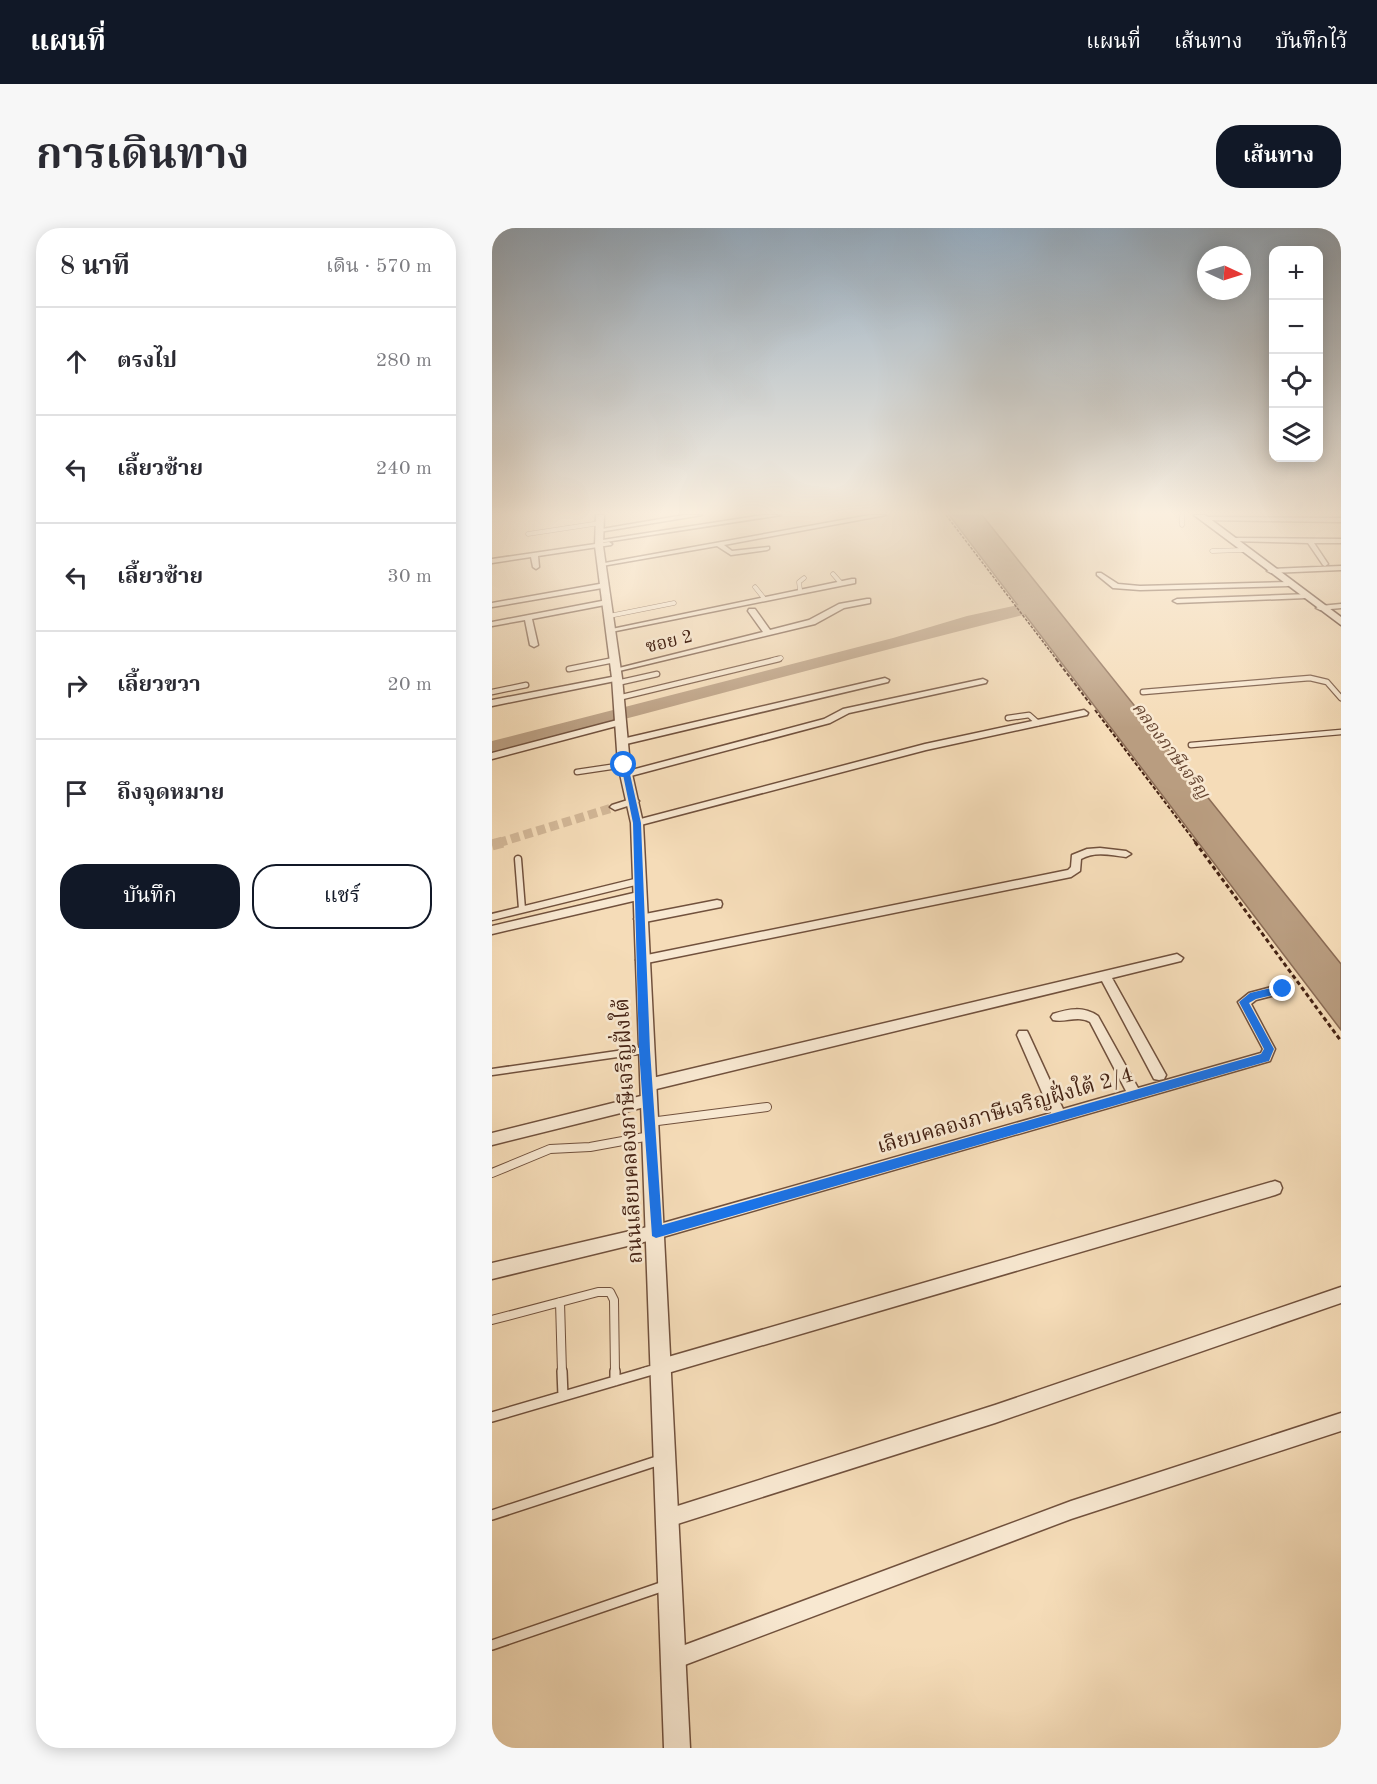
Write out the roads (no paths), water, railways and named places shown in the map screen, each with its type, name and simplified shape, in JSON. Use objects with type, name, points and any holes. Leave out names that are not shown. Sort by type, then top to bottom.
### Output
[{"type":"main road","points":[[1291,586],[1341,622]]},
{"type":"street","points":[[492,605],[600,586]]},
{"type":"street","name":"ถนนเลียบคลองภาษีเจริญฝั่งใต้","points":[[605,586],[622,742],[637,823],[645,1050],[656,1232],[662,1367],[663,1458],[668,1518],[677,1748]]},
{"type":"street","points":[[611,630],[820,586]]},
{"type":"street","points":[[1116,586],[1140,588],[1216,586]]},
{"type":"street","points":[[1177,601],[1306,597]]},
{"type":"street","name":"ซอย 2","points":[[492,703],[812,622],[842,606],[867,601]]},
{"type":"street","points":[[492,624],[607,602]]},
{"type":"street","points":[[1324,610],[1341,606]]},
{"type":"street","points":[[1324,610],[1341,612]]},
{"type":"street","points":[[752,611],[768,633]]},
{"type":"street","points":[[528,617],[534,645]]},
{"type":"street","points":[[622,742],[885,680]]},
{"type":"street","points":[[626,769],[827,721],[846,711],[983,681]]},
{"type":"street","points":[[637,823],[925,747],[1083,713]]},
{"type":"street","points":[[492,756],[620,718]]},
{"type":"street","points":[[615,807],[634,801]]},
{"type":"street","points":[[642,960],[1071,873],[1075,871],[1076,856],[1079,854],[1103,851],[1126,854]]},
{"type":"street","points":[[492,930],[638,888]]},
{"type":"street","points":[[640,919],[717,904]]},
{"type":"street","points":[[492,1139],[648,1093],[1177,958]]},
{"type":"street","points":[[1105,976],[1159,1075]]},
{"type":"street","name":"เลียบคลองภาษีเจริญฝั่งใต้ 2/4","points":[[492,1270],[656,1232],[1265,1058],[1269,1049],[1244,1002],[1253,996],[1283,989]]},
{"type":"street","points":[[1057,1017],[1087,1013],[1094,1019],[1135,1095]]},
{"type":"street","points":[[1023,1035],[1059,1116]]},
{"type":"street","points":[[662,1367],[1275,1188]]},
{"type":"street","points":[[668,1518],[995,1414],[1341,1296]]},
{"type":"street","points":[[674,1659],[1071,1510],[1341,1422]]},
{"type":"lane","points":[[799,586],[800,590]]},
{"type":"lane","points":[[755,587],[763,597]]},
{"type":"lane","points":[[609,616],[674,603]]},
{"type":"lane","points":[[618,698],[781,658]]},
{"type":"lane","points":[[569,669],[657,675]]},
{"type":"lane","points":[[1143,692],[1310,678],[1327,682],[1341,698]]},
{"type":"lane","points":[[492,692],[525,685]]},
{"type":"lane","points":[[1008,718],[1031,715],[1038,723]]},
{"type":"lane","points":[[1191,745],[1341,732]]},
{"type":"lane","points":[[577,772],[626,769]]},
{"type":"lane","points":[[518,859],[522,909]]},
{"type":"lane","points":[[492,917],[522,909],[638,888]]},
{"type":"lane","points":[[492,1072],[645,1050]]},
{"type":"lane","points":[[492,1173],[550,1149],[590,1148],[650,1129],[767,1107]]},
{"type":"lane","points":[[492,1320],[597,1292],[610,1292],[614,1300],[615,1381]]},
{"type":"lane","points":[[560,1302],[563,1396]]},
{"type":"lane","points":[[492,1418],[662,1367]]},
{"type":"lane","points":[[492,1515],[663,1458]]},
{"type":"lane","points":[[492,1645],[670,1584]]},
{"type":"waterway","points":[[492,747],[899,642],[973,620],[1037,606]]},
{"type":"tunnel","points":[[498,843],[615,807]]},
{"type":"tunnel","points":[[492,845],[503,842]]},
{"type":"water label","name":"คลองภาษีเจริญ","points":[[1171,750]]}]
